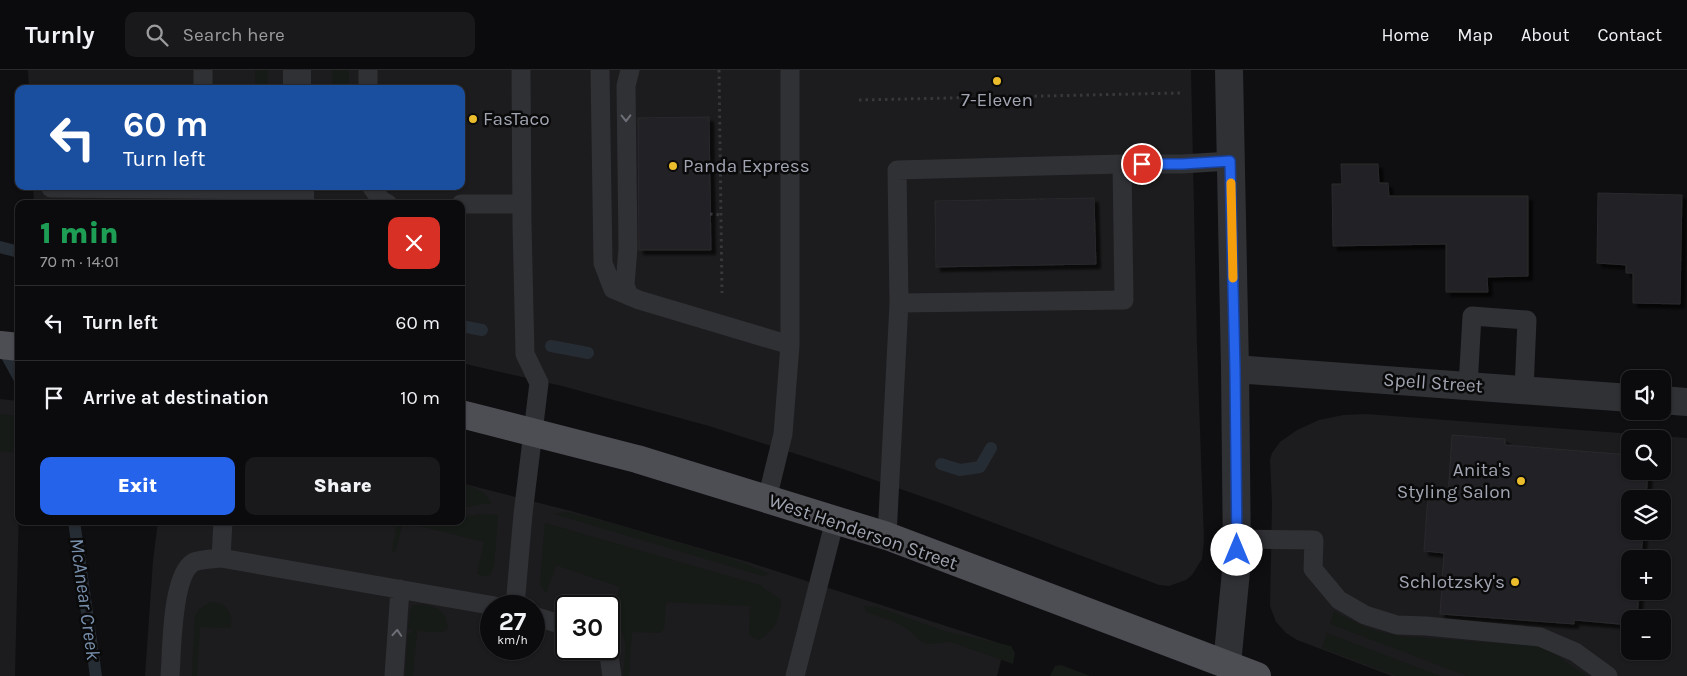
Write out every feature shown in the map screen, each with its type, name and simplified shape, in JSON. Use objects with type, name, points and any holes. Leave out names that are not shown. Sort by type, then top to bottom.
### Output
[{"type":"main road","points":[[0,345],[15,347]]},
{"type":"main road","name":"West Henderson Street","points":[[465,415],[636,459],[887,536],[1257,676]]},
{"type":"street","points":[[297,70],[297,85]]},
{"type":"street","points":[[1227,664],[1237,539],[1229,70]]},
{"type":"street","name":"Spell Street","points":[[1235,369],[1621,397]]},
{"type":"street","points":[[1671,401],[1687,402]]},
{"type":"lane","points":[[203,70],[203,85]]},
{"type":"lane","points":[[368,70],[368,85]]},
{"type":"lane","points":[[516,595],[523,514],[539,382],[525,354],[521,70]]},
{"type":"lane","points":[[600,70],[603,263],[613,289],[629,296],[790,345]]},
{"type":"lane","points":[[629,296],[625,284],[628,248],[626,86],[630,70]]},
{"type":"lane","points":[[767,499],[783,434],[790,345],[790,70]]},
{"type":"lane","points":[[887,536],[899,303],[897,170],[1182,164],[1230,161]]},
{"type":"lane","points":[[899,303],[1124,300],[1122,164]]},
{"type":"lane","points":[[242,190],[300,193]]},
{"type":"lane","points":[[465,204],[522,204]]},
{"type":"lane","points":[[1468,386],[1472,316],[1518,319],[1527,320],[1524,390]]},
{"type":"lane","points":[[795,676],[835,520]]},
{"type":"lane","points":[[221,558],[223,525]]},
{"type":"lane","points":[[1237,539],[1314,540],[1313,569],[1339,600],[1365,615],[1397,625],[1540,637],[1575,652],[1608,676]]},
{"type":"lane","points":[[170,676],[176,596],[183,575],[194,562],[221,558],[480,603]]},
{"type":"lane","points":[[394,676],[400,589]]},
{"type":"lane","points":[[610,660],[612,676]]},
{"type":"path","points":[[718,70],[722,297]]},
{"type":"path","points":[[859,100],[1180,93]]},
{"type":"path","points":[[720,172],[790,172]]},
{"type":"path","points":[[710,214],[721,215]]},
{"type":"shaded area","points":[[28,70],[1191,70],[1197,345],[1204,541],[1202,559],[1192,575],[1186,580],[1169,586],[1159,585],[949,506],[843,469],[709,426],[562,386],[465,364],[465,200],[34,200],[33,190],[465,190],[465,85],[29,85]]},
{"type":"shaded area","points":[[255,70],[268,70],[268,85],[256,85]]},
{"type":"shaded area","points":[[332,70],[349,70],[349,85],[332,85]]},
{"type":"shaded area","points":[[0,399],[15,401],[15,525],[19,525],[15,676],[0,676]]},
{"type":"shaded area","points":[[0,414],[15,416],[15,453],[0,451]]},
{"type":"shaded area","points":[[1366,414],[1621,433],[1621,480],[1671,480],[1671,437],[1687,438],[1687,676],[1392,676],[1297,640],[1286,633],[1276,622],[1270,606],[1272,503],[1270,460],[1272,453],[1280,442],[1297,430],[1319,420],[1343,415]]},
{"type":"shaded area","points":[[465,484],[571,511],[748,562],[1005,645],[997,676],[145,676],[153,561],[158,525],[465,525]]},
{"type":"shaded area","points":[[465,485],[483,493],[491,504],[479,504],[469,507],[465,506]]},
{"type":"shaded area","points":[[566,512],[597,519],[720,555],[750,565],[769,574],[763,576],[554,514]]},
{"type":"shaded area","points":[[465,515],[498,515],[494,566],[490,575],[483,576],[477,574],[484,542],[415,525],[465,525]]},
{"type":"shaded area","points":[[545,523],[760,585],[781,600],[776,624],[769,633],[758,640],[750,636],[749,632],[750,606],[666,602],[664,629],[660,633],[632,632],[629,676],[623,676],[625,642],[620,630],[620,595],[617,595],[620,587],[556,565],[547,592],[545,592],[540,584]]},
{"type":"shaded area","points":[[396,525],[402,525],[396,550],[392,551]]},
{"type":"shaded area","points":[[211,602],[221,604],[228,609],[231,618],[230,628],[200,627],[197,676],[192,676],[195,616],[199,609]]},
{"type":"shaded area","points":[[423,604],[443,613],[448,627],[446,631],[441,632],[417,631],[413,676],[405,676],[408,633],[411,633],[412,630],[408,629],[410,610],[412,606]]},
{"type":"shaded area","points":[[864,606],[877,607],[944,631],[1011,646],[1015,653],[1013,664],[951,642],[924,643],[901,625],[866,612]]},
{"type":"shaded area","points":[[1334,611],[1365,627],[1399,636],[1537,646],[1553,653],[1586,676],[1467,676],[1330,624]]},
{"type":"shaded area","points":[[1327,633],[1440,676],[1397,676],[1322,648]]},
{"type":"shaded area","points":[[1061,665],[1090,676],[1050,676],[1055,666]]},
{"type":"building","name":"Panda Express","points":[[709,117],[711,250],[639,250],[638,118]]},
{"type":"building","points":[[1341,164],[1378,164],[1379,183],[1388,183],[1389,196],[1528,196],[1528,276],[1487,277],[1488,292],[1446,292],[1446,244],[1333,246],[1332,184],[1342,184]]},
{"type":"building","points":[[1598,193],[1682,195],[1680,304],[1633,303],[1633,273],[1626,273],[1626,265],[1597,263]]},
{"type":"building","points":[[1094,198],[1096,264],[936,267],[935,201]]},
{"type":"building","points":[[1452,435],[1505,439],[1505,445],[1621,454],[1621,480],[1647,480],[1647,490],[1621,490],[1621,540],[1642,540],[1642,550],[1621,550],[1621,600],[1638,600],[1638,610],[1621,610],[1621,624],[1574,620],[1574,624],[1440,614],[1444,553],[1424,551],[1428,495],[1448,497]]},
{"type":"waterway","points":[[0,247],[15,251]]},
{"type":"waterway","points":[[465,327],[482,330]]},
{"type":"waterway","name":"McAnear Creek","points":[[1,345],[15,371]]},
{"type":"waterway","points":[[551,346],[588,353]]},
{"type":"waterway","points":[[941,464],[960,470],[980,467],[991,448]]},
{"type":"waterway","name":"McAnear Creek","points":[[75,525],[96,676]]},
{"type":"slow traffic","points":[[1231,183],[1233,278]]},
{"type":"place","name":"7-Eleven","points":[[997,81]]},
{"type":"place","name":"FasTaco","points":[[473,119]]},
{"type":"place","name":"Panda Express","points":[[673,166]]},
{"type":"place","name":"Anita's Styling Salon","points":[[1521,481]]},
{"type":"place","name":"Schlotzsky's","points":[[1515,582]]},
{"type":"route","points":[[1142,164],[1230,161],[1237,550]]}]
